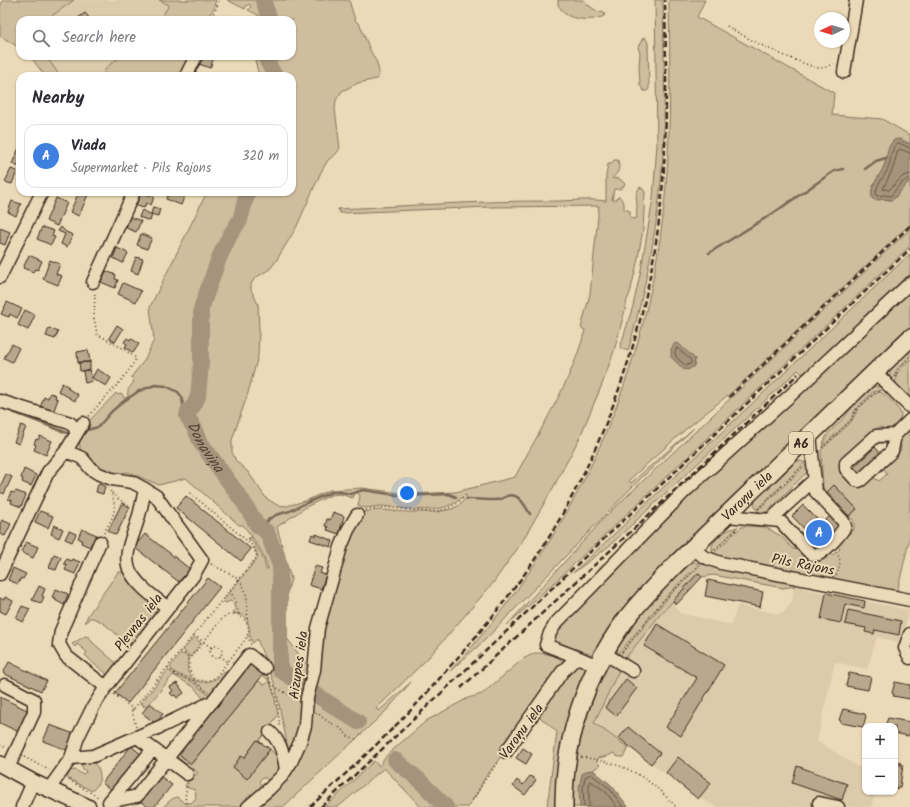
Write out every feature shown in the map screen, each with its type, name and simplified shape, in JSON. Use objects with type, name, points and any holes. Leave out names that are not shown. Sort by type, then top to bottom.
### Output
[{"type":"highway","name":"Varoņu iela","points":[[564,807],[565,773],[572,738],[584,699],[601,659],[615,635],[634,609],[693,548],[910,338]]},
{"type":"main road","points":[[4,766],[33,782],[88,807]]},
{"type":"street","points":[[844,72],[856,0]]},
{"type":"street","points":[[188,72],[194,60]]},
{"type":"street","points":[[0,277],[40,196]]},
{"type":"street","points":[[93,282],[132,196]]},
{"type":"street","points":[[633,671],[601,659],[577,657],[546,645],[550,633],[556,623],[684,492],[910,283]]},
{"type":"street","points":[[875,372],[910,407]]},
{"type":"street","points":[[0,401],[70,422],[75,428],[79,428],[66,451],[48,472],[0,574]]},
{"type":"street","points":[[895,435],[910,420]]},
{"type":"street","points":[[727,516],[780,522],[812,554],[820,553],[843,531],[845,523],[816,492],[810,435]]},
{"type":"street","points":[[66,451],[82,458],[91,469],[99,474],[112,479],[132,482],[156,496],[202,560]]},
{"type":"street","points":[[770,520],[814,479]]},
{"type":"street","points":[[145,489],[128,552],[129,568],[133,576],[142,586],[168,608]]},
{"type":"street","name":"Aizupes iela","points":[[248,807],[270,789],[286,770],[296,752],[303,734],[307,698],[314,670],[317,634],[336,564],[348,530],[357,515]]},
{"type":"street","points":[[100,542],[61,631],[59,644],[66,656],[106,688]]},
{"type":"street","name":"Pils Rajons","points":[[693,548],[704,557],[722,563],[910,600]]},
{"type":"street","name":"Pļevnas iela","points":[[49,789],[72,758],[81,731],[106,688],[193,576],[202,560]]},
{"type":"street","points":[[910,634],[905,648],[910,658]]},
{"type":"street","points":[[108,805],[137,796],[249,655],[265,668]]},
{"type":"street","name":"Varoņu iela","points":[[506,752],[562,672],[577,657]]},
{"type":"street","points":[[4,766],[34,712],[34,700],[5,685]]},
{"type":"street","points":[[72,758],[93,756],[138,737],[213,700]]},
{"type":"street","points":[[270,732],[277,739],[280,746],[286,770]]},
{"type":"street","points":[[138,737],[187,774]]},
{"type":"street","points":[[108,805],[154,749]]},
{"type":"street","points":[[22,807],[33,782]]},
{"type":"street","points":[[819,803],[838,807]]},
{"type":"path","points":[[212,16],[219,0]]},
{"type":"path","points":[[727,26],[748,39],[775,52],[817,68],[830,66],[835,61]]},
{"type":"path","points":[[79,428],[127,375],[136,358],[124,349],[97,334],[94,318],[95,284],[93,282]]},
{"type":"path","points":[[901,366],[910,357]]},
{"type":"path","points":[[872,395],[878,391],[884,393]]},
{"type":"path","points":[[99,474],[118,499],[132,508],[138,518]]},
{"type":"path","points":[[100,542],[115,510],[111,491]]},
{"type":"path","points":[[138,737],[132,712],[257,557],[253,546],[189,492]]},
{"type":"path","points":[[357,515],[368,509],[381,508],[419,511],[441,510],[456,506],[465,496]]},
{"type":"path","points":[[829,544],[839,555],[841,566],[833,585]]},
{"type":"path","points":[[202,560],[239,580],[245,589],[247,599],[247,623],[249,630],[246,639],[212,680],[203,682],[194,678],[189,670],[188,665],[190,658],[225,616],[239,615],[243,617],[247,623]]},
{"type":"path","points":[[230,590],[239,615]]},
{"type":"path","points":[[194,635],[212,648]]},
{"type":"path","points":[[218,646],[221,649],[222,654],[219,658],[214,658],[210,655],[210,650],[212,648],[218,646]]},
{"type":"path","points":[[181,651],[190,658]]},
{"type":"path","points":[[168,668],[176,675],[192,680],[213,700]]},
{"type":"path","points":[[265,668],[269,674],[279,709],[280,746]]},
{"type":"path","points":[[106,688],[134,710]]},
{"type":"path","points":[[140,703],[146,708]]},
{"type":"path","name":"Varoņu iela","points":[[468,807],[484,780],[506,752]]},
{"type":"path","points":[[577,756],[612,763],[633,771],[648,780],[676,807]]},
{"type":"path","points":[[187,774],[188,781],[185,797],[187,807]]},
{"type":"shaded area","points":[[3,0],[74,0],[52,16],[16,16],[16,46],[0,36],[0,7]]},
{"type":"shaded area","points":[[74,0],[158,0],[169,5],[162,16],[52,16]]},
{"type":"shaded area","points":[[159,0],[216,0],[214,6],[215,8],[209,16],[162,16],[169,5]]},
{"type":"shaded area","points":[[227,0],[349,0],[355,20],[360,25],[377,63],[379,72],[377,79],[358,83],[342,91],[336,100],[335,109],[340,148],[336,154],[328,160],[321,172],[296,228],[276,261],[270,269],[255,278],[251,284],[251,290],[258,304],[258,356],[248,393],[232,440],[232,452],[236,461],[248,472],[266,498],[277,505],[287,506],[305,501],[330,490],[362,488],[408,494],[456,492],[515,477],[563,387],[572,368],[585,330],[581,328],[590,294],[599,206],[491,207],[340,213],[338,209],[519,201],[606,201],[606,176],[608,164],[611,164],[614,160],[618,160],[619,168],[613,179],[617,178],[625,184],[620,189],[614,189],[612,200],[615,200],[619,196],[624,203],[624,209],[630,211],[630,217],[633,219],[637,218],[637,191],[640,187],[645,192],[643,230],[637,263],[614,351],[603,382],[579,439],[520,545],[493,583],[429,657],[376,709],[379,711],[411,682],[387,710],[283,807],[254,807],[281,783],[294,762],[305,736],[310,696],[315,678],[318,639],[339,559],[346,549],[347,536],[352,524],[362,513],[369,511],[436,512],[452,509],[458,506],[466,498],[466,495],[455,503],[446,507],[425,510],[382,506],[364,508],[358,506],[360,496],[358,493],[355,493],[353,498],[340,494],[331,495],[306,507],[277,527],[291,579],[283,609],[284,634],[311,671],[306,697],[304,722],[300,729],[301,736],[295,752],[290,758],[275,685],[257,639],[253,643],[247,620],[240,614],[233,613],[235,608],[233,603],[231,601],[225,603],[223,601],[258,557],[254,546],[255,544],[262,556],[266,569],[268,569],[264,557],[255,540],[243,525],[239,525],[186,478],[159,485],[128,472],[113,474],[97,468],[80,449],[79,435],[89,421],[116,393],[118,395],[122,394],[124,398],[128,397],[128,390],[134,379],[131,377],[144,361],[154,340],[150,307],[205,196],[296,196],[296,72],[258,72],[255,60],[296,60],[296,16],[259,16],[248,10],[251,7],[249,4],[245,9]]},
{"type":"shaded area","points":[[558,0],[584,0],[598,12],[603,11],[605,13],[604,16],[595,19],[573,18],[563,12],[558,5]]},
{"type":"shaded area","points":[[655,0],[663,0],[664,106],[662,170],[650,261],[628,351],[620,348],[633,306],[641,270],[653,198],[657,144]]},
{"type":"shaded area","points":[[669,0],[705,0],[697,17],[834,93],[832,115],[882,119],[910,135],[910,144],[901,139],[894,140],[892,143],[884,167],[874,183],[872,195],[873,199],[878,200],[894,199],[910,181],[910,224],[733,391],[686,429],[629,480],[631,483],[694,428],[634,485],[485,640],[450,671],[495,619],[534,565],[569,507],[599,448],[624,385],[644,321],[658,254],[666,186],[668,163],[670,70]]},
{"type":"shaded area","points":[[645,37],[648,43],[649,89],[647,91],[644,91],[640,85],[640,53],[638,47]]},
{"type":"shaded area","points":[[33,60],[49,60],[57,72],[42,72]]},
{"type":"shaded area","points":[[49,60],[116,60],[107,67],[104,72],[57,72]]},
{"type":"shaded area","points":[[116,60],[191,60],[186,72],[104,72],[107,67]]},
{"type":"shaded area","points":[[910,229],[910,246],[556,581],[507,625],[609,513]]},
{"type":"shaded area","points":[[910,254],[910,276],[908,276],[905,281],[812,373],[806,371],[802,374],[798,370],[608,547],[573,573]]},
{"type":"shaded area","points":[[910,288],[910,329],[670,558],[595,656],[590,657],[554,642],[553,640],[555,633],[642,545],[657,526],[665,521],[675,508]]},
{"type":"shaded area","points":[[910,348],[910,356],[896,371],[892,382],[890,377],[891,367]]},
{"type":"shaded area","points":[[910,359],[910,397],[907,396],[895,384],[897,373]]},
{"type":"shaded area","points":[[874,386],[886,389],[873,392],[856,409],[850,421],[822,447],[824,440],[830,432],[869,388]]},
{"type":"shaded area","points":[[880,392],[886,395],[893,402],[901,413],[901,418],[888,431],[881,427],[877,428],[842,462],[842,469],[874,478],[879,481],[887,474],[884,466],[901,450],[901,437],[910,427],[910,537],[897,592],[715,556],[713,554],[741,527],[749,526],[765,527],[781,536],[793,549],[797,549],[805,557],[812,560],[820,560],[830,553],[833,555],[840,549],[837,546],[854,529],[854,521],[849,516],[857,509],[834,485],[827,492],[823,488],[821,450],[851,422],[858,409],[872,395]]},
{"type":"shaded area","points":[[796,461],[805,463],[756,510],[755,501],[757,498],[766,489],[768,490],[771,487],[770,485]]},
{"type":"shaded area","points":[[806,465],[806,473],[768,511],[763,513],[757,511]]},
{"type":"shaded area","points":[[738,527],[712,552],[712,545],[720,536],[730,529]]},
{"type":"shaded area","points":[[250,537],[253,541],[255,544],[248,539]]},
{"type":"shaded area","points":[[693,562],[699,563],[669,594],[618,654],[617,645],[646,604],[686,566]]},
{"type":"shaded area","points":[[702,563],[792,582],[795,586],[783,588],[713,575],[702,577],[698,574],[659,616],[625,659],[620,655],[670,595]]},
{"type":"shaded area","points":[[118,572],[124,572],[135,588],[162,609],[127,652],[130,643],[126,643],[103,623],[93,618],[89,618],[87,622],[85,622],[88,615]]},
{"type":"shaded area","points":[[794,584],[806,589],[909,610],[902,643],[877,637],[867,669],[835,662],[817,741],[862,769],[862,795],[874,795],[871,807],[718,807],[705,801],[594,723],[625,659],[672,602],[680,613],[731,625],[738,605],[778,614],[786,610],[792,601]]},
{"type":"shaded area","points":[[85,636],[89,637],[92,642],[117,665],[106,678],[106,673],[85,655],[87,652],[77,644],[75,647],[72,644]]},
{"type":"shaded area","points":[[194,637],[201,643],[190,657],[183,650]]},
{"type":"shaded area","points":[[181,653],[189,658],[187,666],[189,673],[192,678],[198,681],[211,681],[224,671],[228,674],[211,695],[194,681],[177,674],[172,670],[170,667]]},
{"type":"shaded area","points":[[535,653],[555,656],[564,663],[484,779],[478,792],[468,807],[452,807],[438,791],[416,775],[407,762],[397,757],[392,761],[394,769],[405,778],[413,779],[419,782],[430,794],[436,796],[444,807],[421,807],[384,768],[338,807],[325,807],[374,761],[379,766],[388,754],[426,721],[468,698],[482,694],[523,659]]},
{"type":"shaded area","points":[[246,663],[252,663],[268,676],[274,694],[278,715],[259,741],[257,740],[244,758],[241,756],[233,767],[247,778],[270,749],[279,759],[281,769],[271,782],[265,778],[262,778],[259,781],[264,789],[244,807],[163,807],[172,799],[177,797],[184,803],[191,803],[196,798],[195,790],[185,787],[189,780],[198,773],[173,754],[178,753],[191,764],[258,681],[265,685],[269,681],[250,664],[245,670]]},
{"type":"shaded area","points":[[576,664],[588,666],[558,807],[547,807],[557,732],[540,717],[534,725],[531,722]]},
{"type":"shaded area","points":[[612,664],[622,664],[594,723],[629,748],[623,757],[616,756],[614,753],[598,758],[597,762],[600,765],[593,770],[612,786],[628,807],[572,807],[576,761],[587,716],[605,670]]},
{"type":"shaded area","points":[[168,670],[175,675],[191,681],[210,696],[205,701],[194,687],[173,675],[146,707],[141,703]]},
{"type":"shaded area","points":[[92,761],[98,768],[100,776],[96,787],[92,791],[67,778],[70,771],[75,770],[82,774],[85,773],[86,771],[81,765]]},
{"type":"water","points":[[897,139],[910,144],[910,181],[892,200],[875,200],[872,198],[871,194],[873,185],[884,166],[889,147],[893,141]]},
{"type":"water","points":[[675,343],[679,344],[695,359],[694,366],[688,370],[683,369],[671,357],[671,349]]},
{"type":"water","points":[[593,770],[612,786],[628,807],[580,807],[579,787],[582,774],[586,771]]},
{"type":"building","points":[[85,13],[88,16],[81,16]]},
{"type":"building","points":[[200,60],[213,60],[210,68],[199,64]]},
{"type":"building","points":[[16,155],[16,166],[12,164]]},
{"type":"building","points":[[11,169],[16,171],[12,184],[5,182]]},
{"type":"building","points":[[77,196],[87,196],[79,216],[70,212]]},
{"type":"building","points":[[140,196],[154,197],[151,205],[146,203],[144,208],[136,206]]},
{"type":"building","points":[[167,196],[185,196],[181,205],[166,199]]},
{"type":"building","points":[[56,198],[67,203],[57,226],[46,221]]},
{"type":"building","points":[[12,201],[21,204],[16,216],[8,212]]},
{"type":"building","points":[[153,207],[160,209],[158,216],[151,214]]},
{"type":"building","points":[[142,210],[152,215],[150,221],[139,217]]},
{"type":"building","points":[[130,217],[141,221],[136,232],[126,228]]},
{"type":"building","points":[[42,227],[54,231],[52,236],[55,237],[51,245],[37,239]]},
{"type":"building","points":[[61,227],[66,232],[73,235],[67,247],[61,244],[65,234],[58,231]]},
{"type":"building","points":[[0,228],[10,232],[5,245],[0,243]]},
{"type":"building","points":[[141,234],[152,238],[147,249],[137,245]]},
{"type":"building","points":[[117,248],[128,253],[123,263],[113,258]]},
{"type":"building","points":[[29,255],[42,261],[38,270],[35,269],[33,272],[23,268]]},
{"type":"building","points":[[136,257],[143,259],[138,274],[131,271]]},
{"type":"building","points":[[50,260],[60,264],[56,274],[62,276],[58,285],[43,279]]},
{"type":"building","points":[[106,271],[116,275],[115,279],[118,280],[115,288],[101,282]]},
{"type":"building","points":[[123,283],[141,291],[136,302],[118,294]]},
{"type":"building","points":[[7,302],[22,309],[17,318],[10,314],[9,317],[1,314]]},
{"type":"building","points":[[25,310],[35,315],[28,330],[18,325]]},
{"type":"building","points":[[117,325],[123,329],[115,342],[109,338]]},
{"type":"building","points":[[49,328],[58,332],[55,339],[46,336]]},
{"type":"building","points":[[127,338],[130,340],[131,338],[139,344],[133,353],[125,347],[127,344],[124,342]]},
{"type":"building","points":[[12,344],[19,348],[12,362],[4,358]]},
{"type":"building","points":[[88,350],[90,362],[78,363],[77,352]]},
{"type":"building","points":[[79,362],[90,362],[90,370],[80,371]]},
{"type":"building","points":[[89,369],[92,381],[85,383],[83,371]]},
{"type":"building","points":[[97,369],[111,378],[106,386],[92,378]]},
{"type":"building","points":[[62,383],[78,395],[75,401],[58,391]]},
{"type":"building","points":[[50,393],[56,395],[55,398],[58,399],[53,413],[40,408],[44,397],[48,398]]},
{"type":"building","points":[[21,425],[26,427],[19,444],[14,442]]},
{"type":"building","points":[[40,436],[52,441],[46,455],[34,450],[36,439],[38,440]]},
{"type":"building","points":[[875,447],[880,453],[858,474],[853,468]]},
{"type":"building","points":[[24,469],[36,475],[31,486],[22,482],[23,479],[21,478]]},
{"type":"building","points":[[6,474],[12,477],[4,494],[0,492],[0,487]]},
{"type":"building","points":[[98,484],[105,486],[103,494],[96,492]]},
{"type":"building","points":[[834,485],[857,509],[849,516],[827,492]]},
{"type":"building","points":[[16,491],[26,495],[21,507],[11,503],[12,500],[8,499],[11,492],[14,493]]},
{"type":"building","points":[[186,496],[251,549],[241,561],[176,508]]},
{"type":"building","points":[[122,503],[130,507],[116,535],[108,531]]},
{"type":"building","points":[[803,505],[822,524],[810,535],[792,516]]},
{"type":"building","points":[[40,511],[53,516],[48,528],[35,522]]},
{"type":"building","points":[[333,512],[344,516],[339,534],[327,530],[328,527],[325,526],[327,519],[330,520]]},
{"type":"building","points":[[830,516],[840,526],[816,549],[807,539]]},
{"type":"building","points":[[2,520],[11,524],[5,536],[0,534],[0,524]]},
{"type":"building","points":[[54,525],[63,529],[59,538],[51,534]]},
{"type":"building","points":[[82,529],[97,535],[94,543],[92,542],[90,547],[81,543],[82,540],[78,538]]},
{"type":"building","points":[[69,531],[76,534],[72,542],[65,539]]},
{"type":"building","points":[[145,534],[190,569],[179,582],[134,547]]},
{"type":"building","points":[[312,534],[316,536],[316,534],[333,541],[331,547],[310,540]]},
{"type":"building","points":[[26,542],[38,547],[33,558],[21,552]]},
{"type":"building","points":[[54,554],[61,557],[56,570],[49,568]]},
{"type":"building","points":[[66,559],[71,561],[72,559],[80,562],[75,574],[65,570],[67,565],[64,564]]},
{"type":"building","points":[[315,566],[322,568],[320,573],[326,575],[321,589],[309,585]]},
{"type":"building","points":[[13,568],[26,574],[23,579],[21,578],[18,584],[8,580]]},
{"type":"building","points":[[698,573],[702,577],[676,605],[673,601]]},
{"type":"building","points":[[208,578],[220,587],[128,703],[115,693]]},
{"type":"building","points":[[708,580],[763,592],[760,607],[705,596]]},
{"type":"building","points":[[39,586],[45,589],[42,596],[44,597],[41,603],[32,600]]},
{"type":"building","points":[[56,589],[68,594],[64,605],[55,600],[56,598],[52,597]]},
{"type":"building","points":[[826,593],[865,601],[864,608],[845,604],[841,623],[821,619]]},
{"type":"building","points":[[5,597],[13,601],[6,614],[0,611],[0,598],[4,600]]},
{"type":"building","points":[[22,606],[30,609],[23,622],[16,618]]},
{"type":"building","points":[[848,610],[901,621],[899,635],[875,630],[874,634],[865,632],[866,628],[845,624]]},
{"type":"building","points":[[657,624],[724,665],[681,736],[666,727],[697,678],[644,646]]},
{"type":"building","points":[[9,662],[47,681],[41,691],[3,673]]},
{"type":"building","points":[[250,664],[263,675],[191,764],[178,753]]},
{"type":"building","points":[[849,673],[871,677],[868,690],[846,686]]},
{"type":"building","points":[[626,679],[637,688],[616,716],[605,707]]},
{"type":"building","points":[[895,682],[910,685],[910,699],[893,696],[894,694],[892,693]]},
{"type":"building","points":[[177,683],[184,693],[177,698],[175,695],[173,696],[170,693],[173,691],[170,687]]},
{"type":"building","points":[[0,697],[31,712],[21,733],[0,723]]},
{"type":"building","points":[[150,703],[163,714],[156,724],[142,713]]},
{"type":"building","points":[[843,709],[865,714],[866,716],[864,723],[862,723],[862,727],[841,723],[839,720]]},
{"type":"building","points":[[888,718],[910,722],[910,732],[908,736],[898,734],[898,723],[886,723]]},
{"type":"building","points":[[50,725],[74,734],[67,750],[43,741]]},
{"type":"building","points":[[628,727],[660,753],[651,764],[619,738]]},
{"type":"building","points":[[257,740],[270,749],[247,779],[233,767],[241,756],[244,758]]},
{"type":"building","points":[[131,746],[142,755],[114,792],[102,783]]},
{"type":"building","points":[[523,748],[532,754],[526,764],[516,758]]},
{"type":"building","points":[[678,757],[711,783],[698,799],[666,773]]},
{"type":"building","points":[[898,762],[901,763],[900,765],[903,765],[900,787],[898,787]]},
{"type":"building","points":[[797,766],[847,784],[842,800],[792,783]]},
{"type":"building","points":[[160,776],[172,785],[154,807],[148,807],[141,802],[150,790],[147,788]]},
{"type":"building","points":[[530,776],[536,780],[525,795],[513,786],[517,780],[523,785]]},
{"type":"waterway","name":"Donaviņa","points":[[263,0],[269,16]]},
{"type":"waterway","name":"Donaviņa","points":[[267,60],[273,72]]},
{"type":"waterway","points":[[865,169],[876,161],[886,158]]},
{"type":"waterway","points":[[709,253],[775,212],[834,171],[843,169]]},
{"type":"waterway","name":"Donaviņa","points":[[247,196],[240,220],[230,235],[219,258],[201,309],[201,364],[198,397],[192,408],[188,411],[187,416],[201,443],[244,503],[257,525],[267,532],[280,566],[280,670],[303,685]]},
{"type":"waterway","points":[[87,430],[98,427],[112,411],[139,391],[155,385],[166,386],[178,392],[182,397],[183,405],[188,411]]},
{"type":"waterway","points":[[0,407],[70,434]]},
{"type":"waterway","points":[[262,529],[269,519],[276,515],[290,511],[332,492],[351,494],[363,490],[403,496],[449,494],[456,497]]},
{"type":"waterway","points":[[467,499],[497,500],[511,495],[521,500],[530,514]]},
{"type":"waterway","name":"Donaviņa","points":[[315,694],[358,722]]},
{"type":"waterway","name":"Donaviņa","points":[[395,760],[418,779],[446,807]]},
{"type":"railway","points":[[310,807],[413,708],[492,616],[529,568],[551,534],[592,456],[609,416],[637,333],[655,247],[661,203],[665,153],[665,0]]},
{"type":"railway","points":[[729,397],[910,226]]},
{"type":"railway","points":[[321,807],[910,249]]},
{"type":"railway","points":[[461,688],[638,525],[798,374]]},
{"type":"place","name":"Viada","points":[[819,533]]}]
